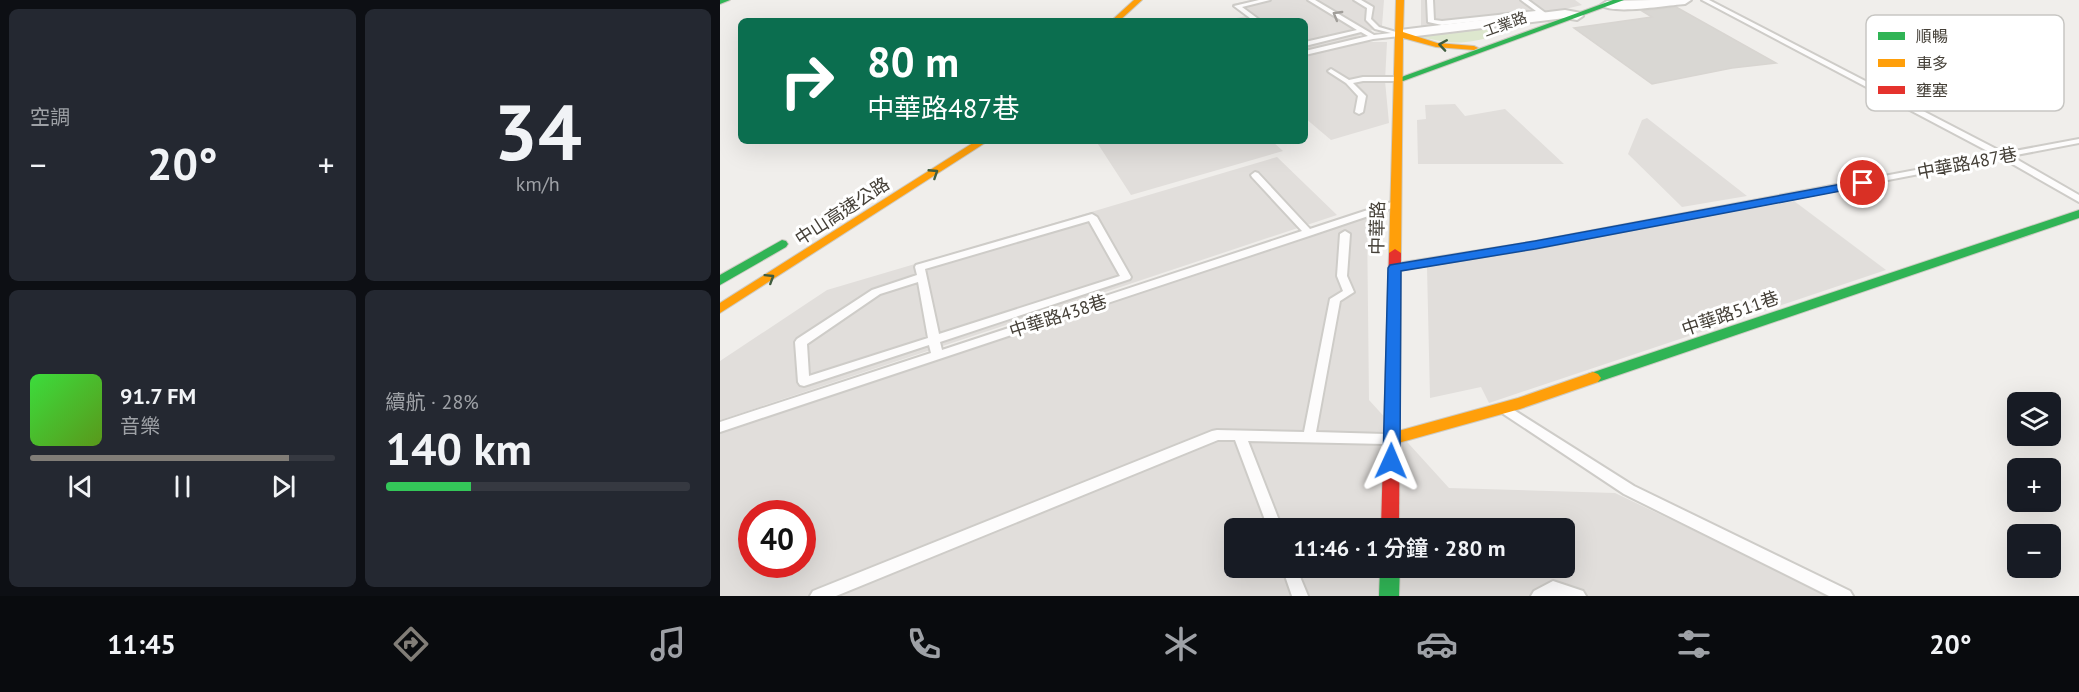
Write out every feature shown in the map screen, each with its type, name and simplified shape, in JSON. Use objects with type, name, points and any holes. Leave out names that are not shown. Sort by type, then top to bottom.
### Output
[{"type":"main road","points":[[720,2],[726,0]]},
{"type":"main road","points":[[1118,18],[1138,0]]},
{"type":"main road","name":"中華路","points":[[1390,518],[1400,0]]},
{"type":"main road","name":"工業路","points":[[1400,79],[1614,2]]},
{"type":"main road","points":[[1400,34],[1436,45],[1487,48]]},
{"type":"main road","name":"中山高速公路","points":[[720,309],[978,144]]},
{"type":"main road","name":"中華路511巷","points":[[1392,439],[1502,407],[2079,214]]},
{"type":"main road","name":"中山高速公路","points":[[720,281],[795,236]]},
{"type":"main road","points":[[1389,596],[1390,578]]},
{"type":"street","points":[[1614,2],[1639,5],[1685,0]]},
{"type":"street","points":[[1400,34],[1544,14],[1577,16]]},
{"type":"lane","points":[[1254,18],[1237,6],[1267,0]]},
{"type":"lane","points":[[1311,0],[1373,37]]},
{"type":"lane","points":[[1357,0],[1370,7],[1368,19],[1377,28],[1400,34]]},
{"type":"lane","points":[[1430,0],[1431,22],[1544,14]]},
{"type":"lane","points":[[1524,0],[1544,14]]},
{"type":"lane","points":[[1705,0],[1866,84]]},
{"type":"lane","points":[[1308,43],[1363,30]]},
{"type":"lane","points":[[1308,52],[1373,37],[1400,34]]},
{"type":"lane","points":[[1331,71],[1348,82],[1362,96],[1359,112]]},
{"type":"lane","points":[[1348,82],[1363,79],[1400,79]]},
{"type":"lane","points":[[1918,111],[2004,156],[2079,199]]},
{"type":"lane","name":"中華路487巷","points":[[1394,268],[1535,245],[2079,141]]},
{"type":"lane","points":[[1255,175],[1308,232]]},
{"type":"lane","name":"中華路438巷","points":[[720,427],[1395,204]]},
{"type":"lane","points":[[922,277],[876,292],[801,342],[804,382],[933,339],[1126,277],[1092,217],[920,267],[922,277],[933,339],[937,356]]},
{"type":"lane","points":[[1310,437],[1335,299],[1349,292],[1342,276],[1345,234]]},
{"type":"lane","points":[[1502,407],[1629,490],[1845,596]]},
{"type":"lane","points":[[818,596],[1216,435],[1392,439]]},
{"type":"lane","points":[[1240,436],[1271,518]]},
{"type":"lane","points":[[1293,578],[1300,596]]},
{"type":"lane","points":[[1539,596],[1553,588],[1578,596]]},
{"type":"shaded area","points":[[1254,0],[1384,0],[1382,26],[1351,39],[1308,50],[1308,18],[1236,18],[1246,16],[1232,4]]},
{"type":"shaded area","points":[[1421,0],[1575,0],[1582,5],[1544,14],[1438,27],[1421,26]]},
{"type":"shaded area","points":[[1361,42],[1387,42],[1385,81],[1389,123],[1331,140],[1308,121],[1308,55]]},
{"type":"shaded area","points":[[1455,104],[1465,116],[1505,109],[1564,164],[1418,164],[1417,120],[1426,119],[1425,105]]},
{"type":"shaded area","points":[[1647,118],[1747,196],[1682,207],[1628,154],[1642,120]]},
{"type":"shaded area","points":[[1098,144],[1275,144],[1283,151],[1131,195]]},
{"type":"shaded area","points":[[1277,157],[1337,215],[720,420],[720,361],[827,290]]},
{"type":"shaded area","points":[[1794,201],[1886,270],[1489,403],[1481,387],[1430,398],[1427,267]]},
{"type":"shaded area","points":[[1367,217],[1369,400],[1449,488],[1615,493],[1832,596],[720,596],[720,432]]},
{"type":"green space","points":[[1487,26],[1497,35],[1474,41],[1455,42],[1414,35]]},
{"type":"building","points":[[1676,7],[1776,63],[1732,68],[1652,84],[1574,28],[1652,17],[1642,11]]},
{"type":"traffic: fast","points":[[720,2],[726,0]]},
{"type":"traffic: fast","points":[[1400,79],[1620,0]]},
{"type":"traffic: fast","points":[[1593,378],[2079,214]]},
{"type":"traffic: fast","points":[[720,281],[782,244]]},
{"type":"traffic: fast","points":[[1389,596],[1390,578]]},
{"type":"traffic: slow","points":[[1118,18],[1138,0]]},
{"type":"traffic: slow","points":[[1395,253],[1400,0]]},
{"type":"traffic: slow","points":[[1400,34],[1436,45],[1474,48]]},
{"type":"traffic: slow","points":[[720,309],[978,144]]},
{"type":"traffic: slow","points":[[1391,439],[1520,403],[1593,378]]},
{"type":"traffic: jam","points":[[1390,518],[1395,253]]},
{"type":"route","points":[[1391,461],[1394,268],[1535,245],[1863,183]]}]
